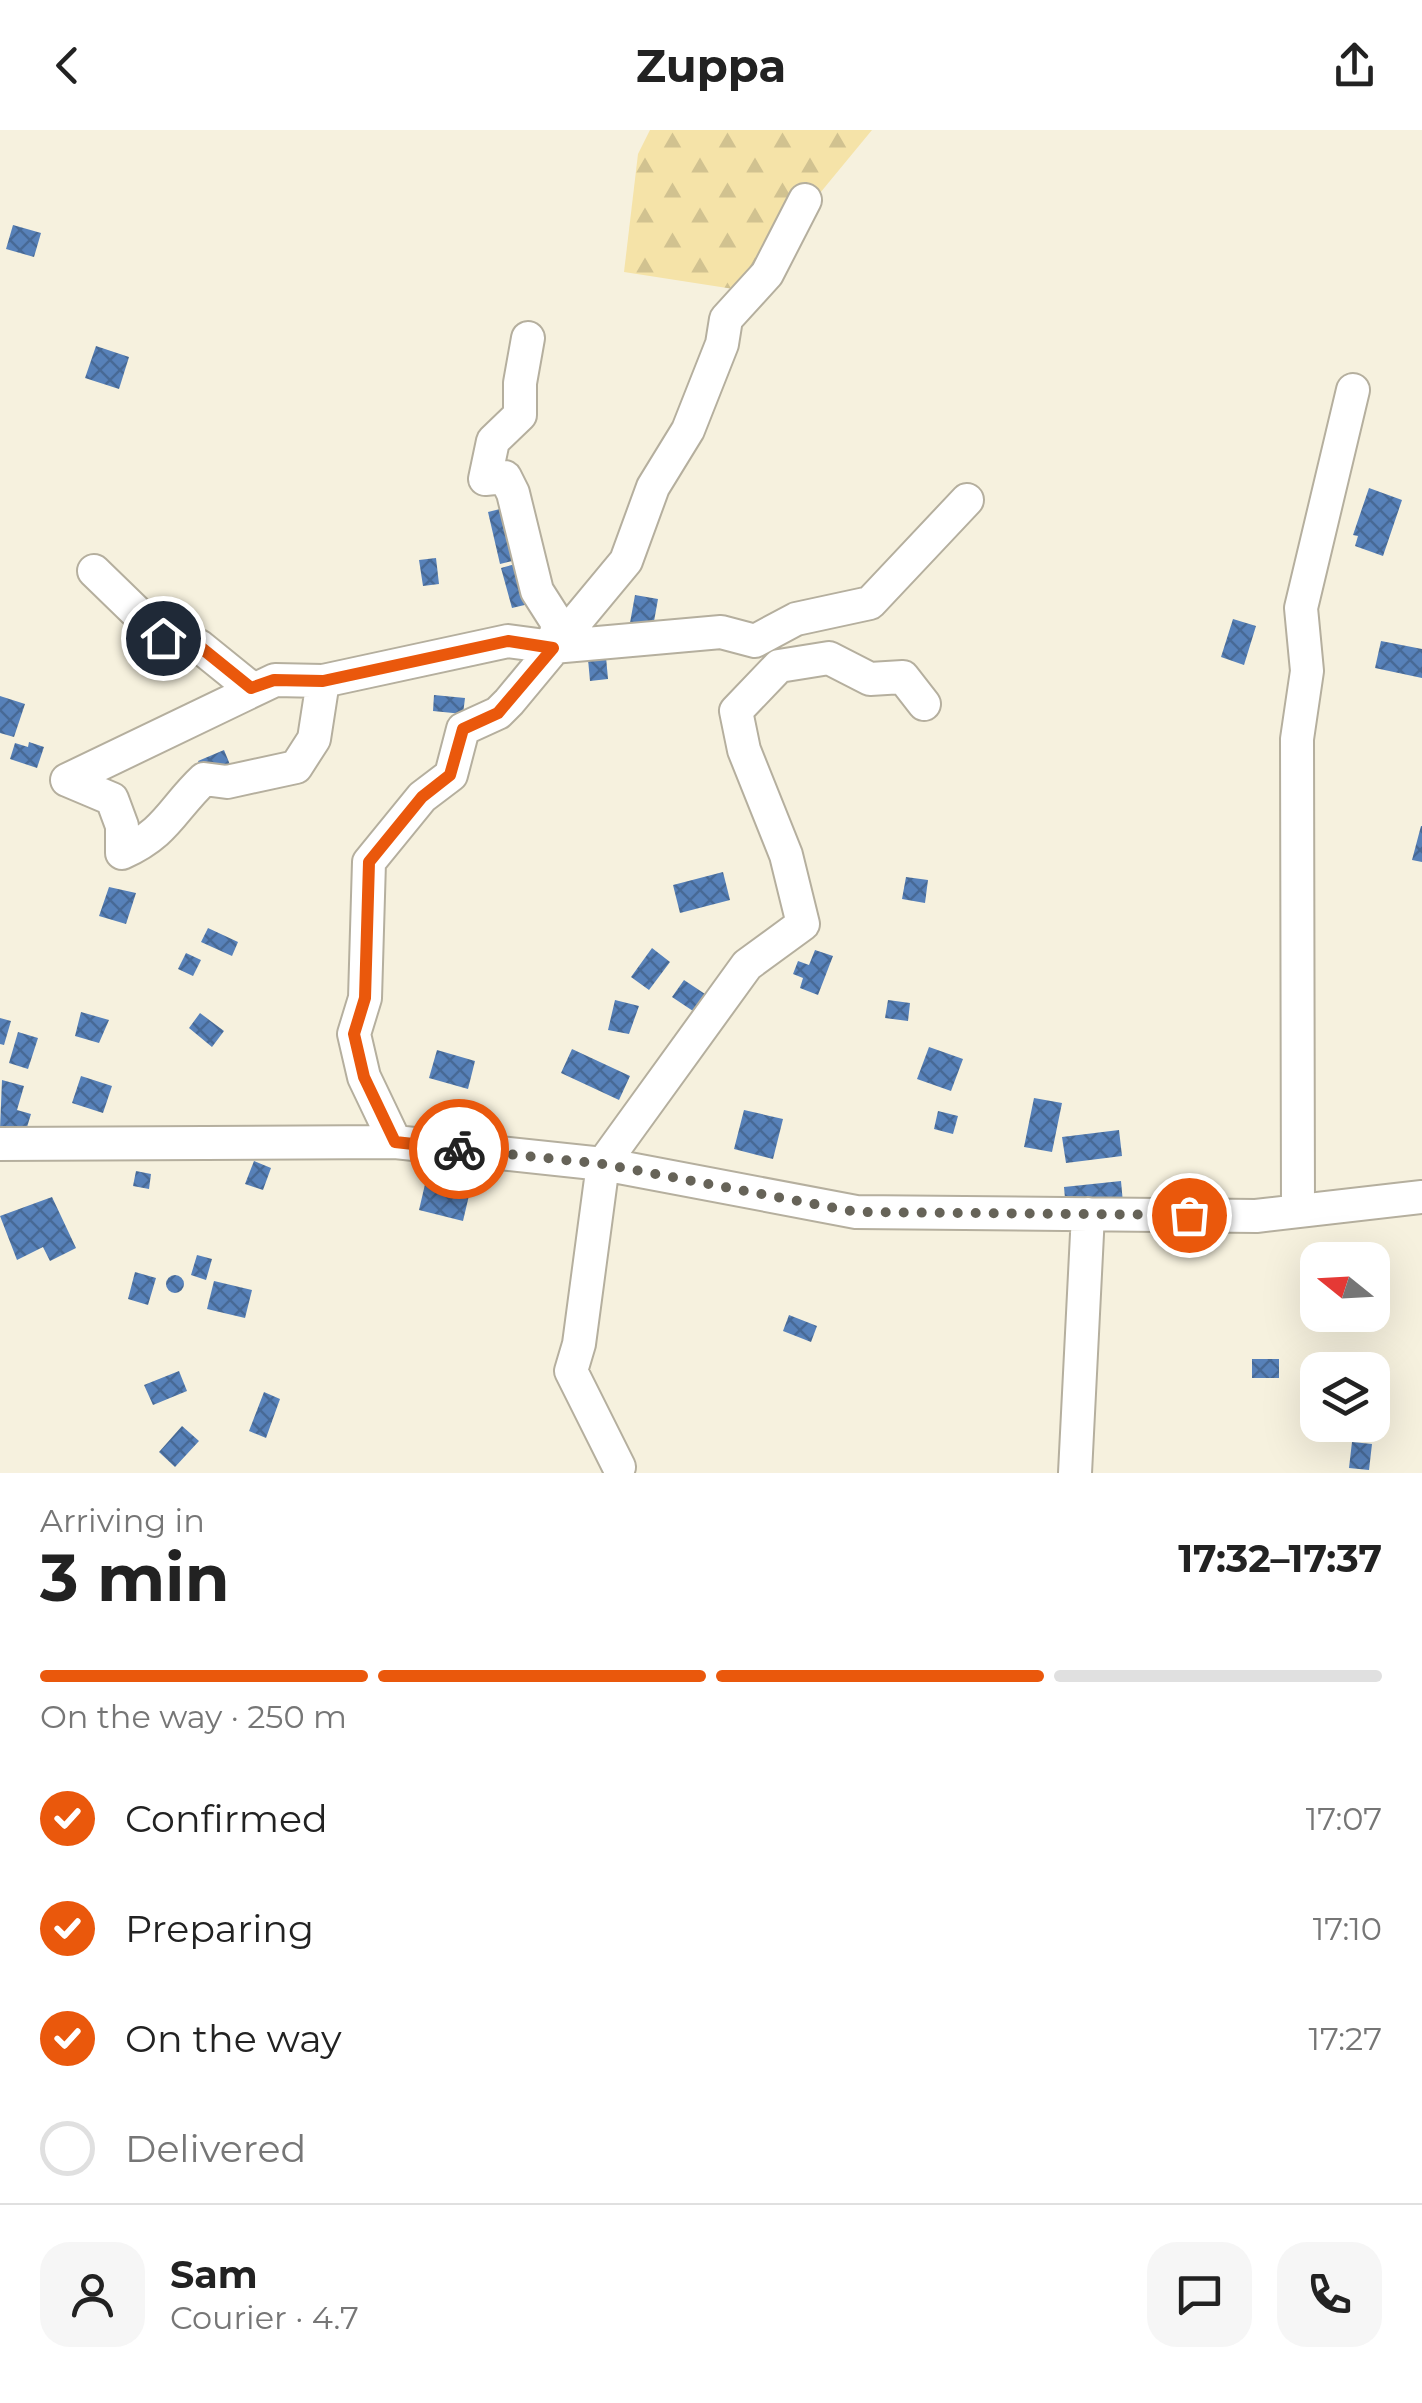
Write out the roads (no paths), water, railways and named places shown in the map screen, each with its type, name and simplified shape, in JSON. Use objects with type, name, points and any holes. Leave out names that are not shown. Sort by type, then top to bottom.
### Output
[{"type":"street","points":[[395,1142],[364,1077],[354,1034],[365,998],[369,862],[422,797],[450,775],[463,729],[498,713],[626,561],[654,487],[688,430],[722,344],[726,319],[767,274],[805,200]]},
{"type":"street","points":[[528,338],[520,383],[520,415],[493,440],[485,479],[505,477],[514,493],[538,591],[558,624],[553,648]]},
{"type":"street","points":[[1298,1211],[1296,739],[1307,671],[1301,608],[1354,390]]},
{"type":"street","points":[[323,681],[314,739],[296,767],[227,782],[204,779],[175,817],[144,843],[122,853],[122,826],[112,799],[68,780],[274,680],[323,681],[508,641],[553,648],[721,632],[755,641],[796,619],[870,603],[967,500]]},
{"type":"street","points":[[94,571],[163,638],[199,646],[251,688]]},
{"type":"street","points":[[619,1468],[571,1371],[579,1344],[603,1164],[746,965],[803,924],[786,855],[744,750],[736,711],[779,666],[830,658],[870,679],[903,677],[924,704]]},
{"type":"street","points":[[0,1144],[395,1142],[603,1164],[856,1212],[1256,1216],[1422,1196]]},
{"type":"street","points":[[1076,1473],[1088,1214]]}]
